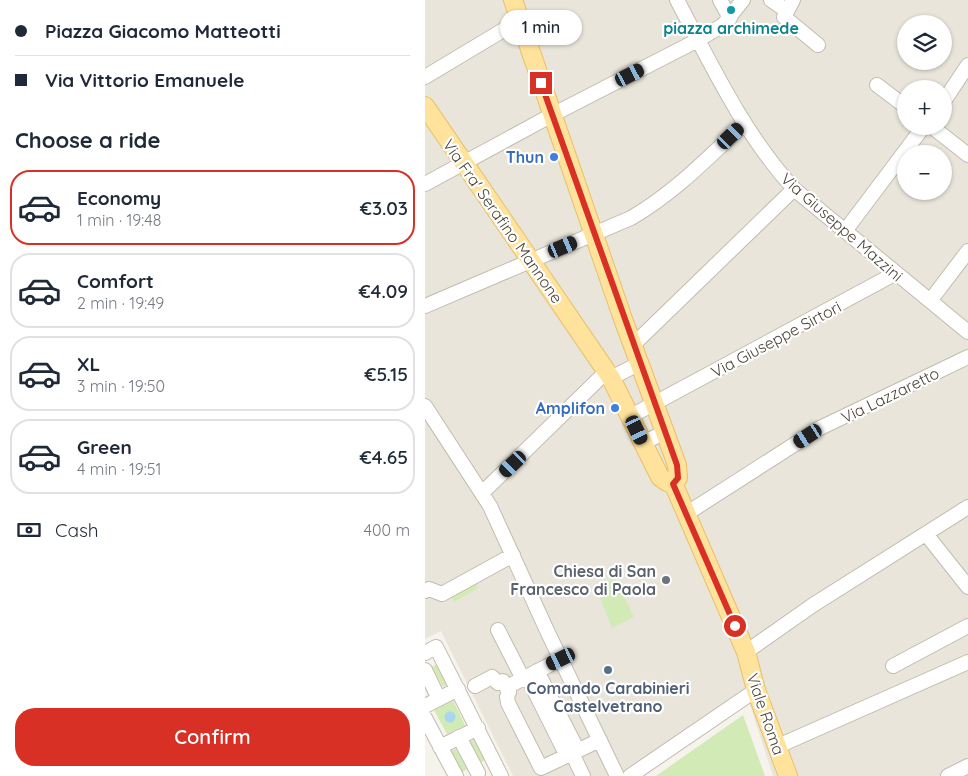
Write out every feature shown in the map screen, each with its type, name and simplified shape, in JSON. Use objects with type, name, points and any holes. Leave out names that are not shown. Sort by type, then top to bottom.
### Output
[{"type":"main road","points":[[513,0],[623,319],[679,472],[678,478],[673,484]]},
{"type":"main road","name":"Via Fra' Serafino Mannone","points":[[425,106],[609,375],[660,477],[673,484]]},
{"type":"main road","name":"Viale Roma","points":[[673,484],[746,652],[756,690],[788,776]]},
{"type":"street","name":"Via Giuseppe Mazzini","points":[[677,0],[744,124],[776,170],[794,189],[968,332]]},
{"type":"street","points":[[720,0],[730,18]]},
{"type":"street","points":[[425,184],[552,115],[699,40],[723,25],[743,0]]},
{"type":"street","points":[[771,0],[790,5],[784,17],[818,45]]},
{"type":"street","points":[[425,77],[520,20]]},
{"type":"street","points":[[952,89],[968,65]]},
{"type":"street","points":[[877,84],[897,100]]},
{"type":"street","points":[[425,306],[631,218],[658,202],[681,184],[744,124]]},
{"type":"street","points":[[845,231],[917,135]]},
{"type":"street","points":[[942,135],[968,155]]},
{"type":"street","points":[[633,345],[794,189]]},
{"type":"street","points":[[930,301],[968,251]]},
{"type":"street","name":"Via Giuseppe Sirtori","points":[[631,416],[896,273]]},
{"type":"street","name":"Via Lazzaretto","points":[[686,514],[821,428],[968,357]]},
{"type":"street","points":[[483,493],[609,375],[640,364]]},
{"type":"street","points":[[425,406],[483,493],[617,776]]},
{"type":"street","points":[[643,443],[665,432]]},
{"type":"street","points":[[746,652],[813,605],[968,507]]},
{"type":"street","points":[[926,534],[968,587]]},
{"type":"street","points":[[425,591],[429,589],[442,594],[513,555]]},
{"type":"street","points":[[893,666],[968,626]]},
{"type":"street","points":[[498,630],[529,675],[564,750],[572,753],[583,776]]},
{"type":"street","points":[[425,653],[436,647],[499,770],[476,775],[459,737]]},
{"type":"street","points":[[507,687],[561,659]]},
{"type":"street","points":[[777,747],[968,662]]},
{"type":"street","points":[[425,670],[439,699]]},
{"type":"street","points":[[475,686],[492,677],[499,683],[503,681],[509,692],[507,697],[508,703],[541,768],[600,740]]},
{"type":"street","points":[[425,706],[458,689]]},
{"type":"street","points":[[630,776],[756,690]]},
{"type":"street","points":[[425,718],[456,776]]},
{"type":"street","points":[[440,747],[478,728]]},
{"type":"street","points":[[948,776],[968,766]]},
{"type":"shaded area","points":[[425,0],[968,0],[968,776],[773,776],[749,702],[640,776],[513,776],[441,631],[425,639]]},
{"type":"green space","points":[[614,577],[634,617],[612,628],[598,593]]},
{"type":"green space","points":[[476,584],[478,588],[454,602],[452,597]]},
{"type":"green space","points":[[437,664],[448,684],[443,687],[432,667]]},
{"type":"green space","points":[[453,700],[465,725],[447,734],[434,710]]},
{"type":"green space","points":[[743,715],[765,776],[656,776]]},
{"type":"green space","points":[[475,739],[486,759],[481,762],[470,742]]},
{"type":"green space","points":[[456,749],[467,769],[462,772],[451,751]]},
{"type":"water","points":[[448,712],[452,712],[455,717],[454,721],[448,722],[445,719],[445,715]]},
{"type":"place","name":"piazza archimede","points":[[731,10]]},
{"type":"place","name":"Thun","points":[[554,157]]},
{"type":"place","name":"Amplifon","points":[[615,408]]},
{"type":"place","name":"Chiesa di San Francesco di Paola","points":[[666,580]]},
{"type":"place","name":"Comando Carabinieri Castelvetrano","points":[[608,670]]},
{"type":"route","points":[[541,83],[623,319],[677,465],[678,478],[673,484],[735,626]]}]
